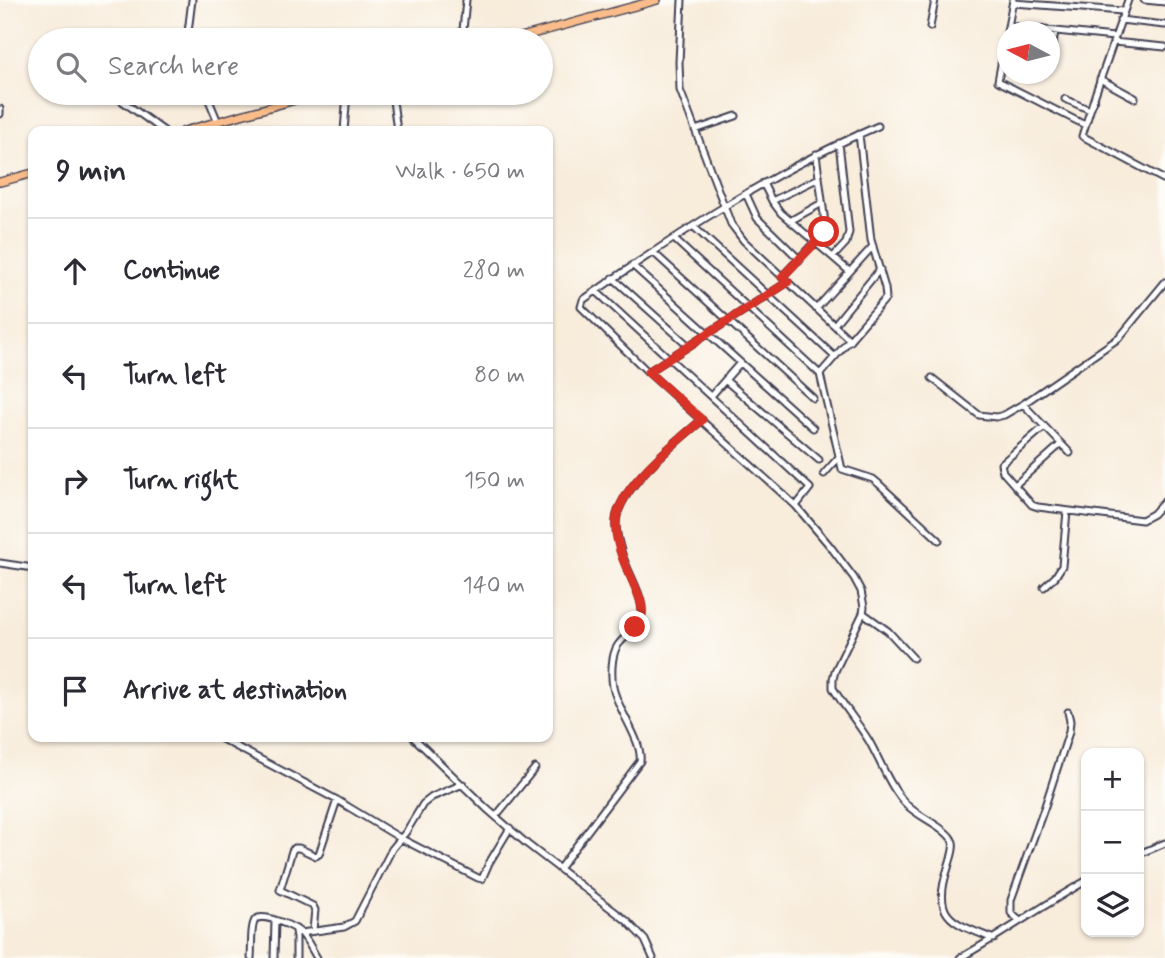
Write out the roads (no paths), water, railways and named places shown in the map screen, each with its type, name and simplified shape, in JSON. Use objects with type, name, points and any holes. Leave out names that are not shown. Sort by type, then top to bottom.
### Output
[{"type":"main road","points":[[553,28],[657,0]]},
{"type":"main road","points":[[203,126],[278,105]]},
{"type":"main road","points":[[0,182],[28,174]]},
{"type":"street","points":[[188,28],[192,0]]},
{"type":"street","points":[[463,28],[466,0]]},
{"type":"street","points":[[682,0],[679,83],[724,208],[737,234],[850,341]]},
{"type":"street","points":[[930,27],[935,0]]},
{"type":"street","points":[[1128,0],[1083,136],[1165,180]]},
{"type":"street","points":[[1144,0],[1165,2]]},
{"type":"street","points":[[1009,21],[1013,1],[1123,11]]},
{"type":"street","points":[[1120,20],[1165,25]]},
{"type":"street","points":[[1060,32],[1165,47]]},
{"type":"street","points":[[1100,79],[1135,98]]},
{"type":"street","points":[[1004,84],[1085,125]]},
{"type":"street","points":[[1065,99],[1090,110]]},
{"type":"street","points":[[128,105],[157,126]]},
{"type":"street","points":[[211,105],[218,122]]},
{"type":"street","points":[[344,126],[346,105]]},
{"type":"street","points":[[394,105],[396,126]]},
{"type":"street","points":[[695,130],[736,116]]},
{"type":"street","points":[[878,126],[816,154],[763,183],[632,265],[583,300],[581,307],[648,372],[796,506],[854,578],[861,591],[863,613],[835,671],[833,688],[867,738],[900,796],[914,812],[944,831],[952,840],[953,851],[943,888],[943,907],[946,914],[958,924],[994,939]]},
{"type":"street","points":[[820,374],[886,298],[870,231],[859,134]]},
{"type":"street","points":[[833,257],[846,243],[849,232],[839,143]]},
{"type":"street","points":[[782,277],[825,229],[816,154]]},
{"type":"street","points":[[772,201],[819,178]]},
{"type":"street","points":[[763,183],[781,213],[849,271]]},
{"type":"street","points":[[746,194],[757,218],[800,260]]},
{"type":"street","points":[[790,221],[822,203]]},
{"type":"street","points":[[694,227],[835,357]]},
{"type":"street","points":[[674,239],[820,374],[842,469],[873,479],[939,540]]},
{"type":"street","points":[[816,309],[873,246]]},
{"type":"street","points":[[653,252],[813,398]]},
{"type":"street","points":[[632,265],[813,428]]},
{"type":"street","points":[[834,325],[880,269]]},
{"type":"street","points":[[613,278],[689,346]]},
{"type":"street","points":[[648,372],[788,282]]},
{"type":"street","points":[[932,377],[979,415],[1004,415],[1119,338],[1165,282]]},
{"type":"street","points":[[596,291],[810,488],[796,506]]},
{"type":"street","points":[[711,396],[740,363]]},
{"type":"street","points":[[725,380],[818,460]]},
{"type":"street","points":[[1023,404],[1070,453]]},
{"type":"street","points":[[559,869],[640,761],[641,755],[613,687],[614,652],[641,619],[642,611],[640,599],[621,552],[616,524],[617,513],[633,486],[648,469],[702,420]]},
{"type":"street","points":[[1044,427],[1001,464],[1001,469],[1031,505],[1142,520],[1153,514],[1165,501]]},
{"type":"street","points":[[1015,485],[1060,444]]},
{"type":"street","points":[[824,474],[839,457]]},
{"type":"street","points":[[1044,587],[1062,566],[1067,511]]},
{"type":"street","points":[[0,563],[28,567]]},
{"type":"street","points":[[863,613],[888,631],[913,658]]},
{"type":"street","points":[[1020,921],[1011,913],[1010,905],[1069,732],[1068,712]]},
{"type":"street","points":[[227,742],[337,800],[400,838],[480,879],[510,828]]},
{"type":"street","points":[[418,742],[510,828],[627,920],[645,940],[653,958]]},
{"type":"street","points":[[496,816],[536,768]]},
{"type":"street","points":[[251,958],[254,921],[261,917],[299,931],[344,927],[355,921],[392,849],[426,800],[463,784]]},
{"type":"street","points":[[313,930],[313,906],[280,890],[294,848],[316,856],[319,854],[337,800]]},
{"type":"street","points":[[1144,852],[1165,843]]},
{"type":"street","points":[[960,958],[1081,884]]},
{"type":"street","points":[[274,958],[275,920]]},
{"type":"street","points":[[296,958],[299,931]]},
{"type":"street","points":[[299,931],[317,958]]}]
